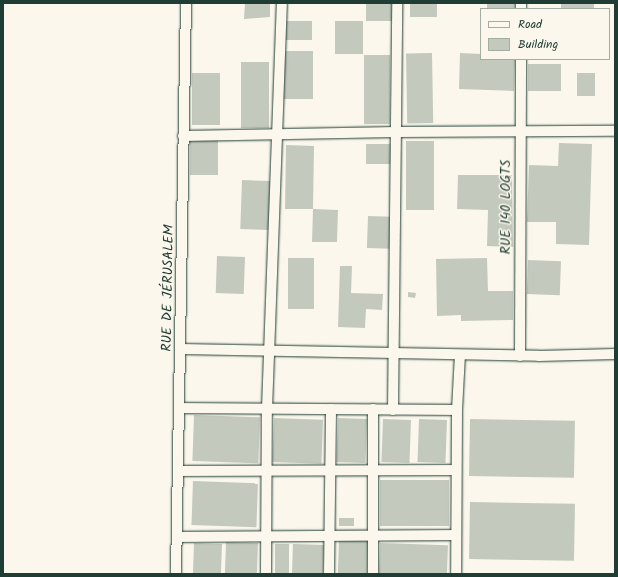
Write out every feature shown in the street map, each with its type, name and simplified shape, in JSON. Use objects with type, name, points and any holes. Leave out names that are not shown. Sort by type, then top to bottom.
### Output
[{"type":"street","name":"RUE DE JÉRUSALEM","points":[[176,574],[186,3]]},
{"type":"street","points":[[266,574],[267,409],[282,3]]},
{"type":"street","points":[[393,410],[397,3]]},
{"type":"street","name":"RUE 140 LOGTS","points":[[520,356],[521,60]]},
{"type":"street","points":[[183,136],[396,132],[615,131]]},
{"type":"street","points":[[181,349],[520,356],[615,354]]},
{"type":"street","points":[[456,574],[457,410],[460,354]]},
{"type":"street","points":[[179,408],[457,410]]},
{"type":"street","points":[[329,574],[331,409]]},
{"type":"street","points":[[373,409],[373,574]]},
{"type":"street","points":[[178,471],[373,469],[456,470]]},
{"type":"street","points":[[177,537],[456,535]]},
{"type":"building","points":[[245,3],[270,3],[270,17],[244,19]]},
{"type":"building","points":[[366,3],[394,3],[394,21],[366,21]]},
{"type":"building","points":[[410,3],[437,3],[437,17],[410,17]]},
{"type":"building","points":[[487,3],[515,3],[515,8],[487,8]]},
{"type":"building","points":[[561,3],[594,3],[594,8],[561,8]]},
{"type":"building","points":[[284,21],[312,21],[312,40],[284,40]]},
{"type":"building","points":[[335,21],[363,21],[363,54],[335,54]]},
{"type":"building","points":[[282,51],[313,51],[313,99],[282,99]]},
{"type":"building","points":[[406,53],[432,53],[433,123],[407,123]]},
{"type":"building","points":[[460,53],[480,54],[480,60],[515,60],[514,91],[459,89]]},
{"type":"building","points":[[364,55],[390,55],[390,124],[364,124]]},
{"type":"building","points":[[241,62],[269,62],[269,128],[241,128]]},
{"type":"building","points":[[528,64],[561,64],[561,91],[528,91]]},
{"type":"building","points":[[192,73],[220,73],[220,125],[192,125]]},
{"type":"building","points":[[577,73],[595,73],[595,96],[577,96]]},
{"type":"building","points":[[190,139],[218,139],[218,175],[190,175]]},
{"type":"building","points":[[406,141],[434,141],[434,210],[406,210]]},
{"type":"building","points":[[559,143],[592,144],[589,245],[556,244],[556,222],[527,222],[529,165],[558,166]]},
{"type":"building","points":[[366,144],[393,144],[393,164],[366,164]]},
{"type":"building","points":[[286,145],[314,146],[313,209],[285,209]]},
{"type":"building","points":[[458,175],[512,175],[513,247],[487,246],[488,210],[457,209]]},
{"type":"building","points":[[242,180],[271,181],[269,230],[240,229]]},
{"type":"building","points":[[313,209],[338,210],[337,242],[312,242]]},
{"type":"building","points":[[368,216],[392,217],[391,249],[367,248]]},
{"type":"building","points":[[217,256],[245,257],[244,294],[216,293]]},
{"type":"building","points":[[288,258],[314,258],[314,309],[288,309]]},
{"type":"building","points":[[487,258],[488,291],[513,291],[513,320],[461,321],[461,315],[437,316],[436,259]]},
{"type":"building","points":[[528,260],[561,261],[560,295],[527,294]]},
{"type":"building","points":[[340,266],[352,266],[351,293],[383,294],[382,310],[366,309],[365,328],[338,327]]},
{"type":"building","points":[[408,292],[416,293],[415,298],[408,297]]},
{"type":"building","points":[[194,415],[260,417],[258,463],[192,461]]},
{"type":"building","points":[[274,418],[323,420],[321,464],[272,462]]},
{"type":"building","points":[[338,418],[367,419],[365,463],[336,462]]},
{"type":"building","points":[[383,419],[411,420],[409,463],[381,462]]},
{"type":"building","points":[[419,419],[447,420],[445,463],[417,462]]},
{"type":"building","points":[[470,419],[575,421],[574,478],[469,476]]},
{"type":"building","points":[[380,480],[449,480],[449,526],[380,526]]},
{"type":"building","points":[[193,481],[258,483],[256,527],[191,525]]},
{"type":"building","points":[[470,502],[575,504],[574,561],[469,559]]},
{"type":"building","points":[[339,518],[354,518],[354,526],[339,526]]},
{"type":"building","points":[[339,540],[368,541],[367,574],[338,574]]},
{"type":"building","points":[[226,542],[258,543],[257,574],[225,574]]},
{"type":"building","points":[[194,543],[222,544],[221,574],[193,574]]},
{"type":"building","points":[[380,543],[448,545],[447,574],[379,574]]},
{"type":"building","points":[[275,544],[289,544],[289,574],[275,574]]},
{"type":"building","points":[[293,544],[324,545],[323,574],[292,574]]}]
